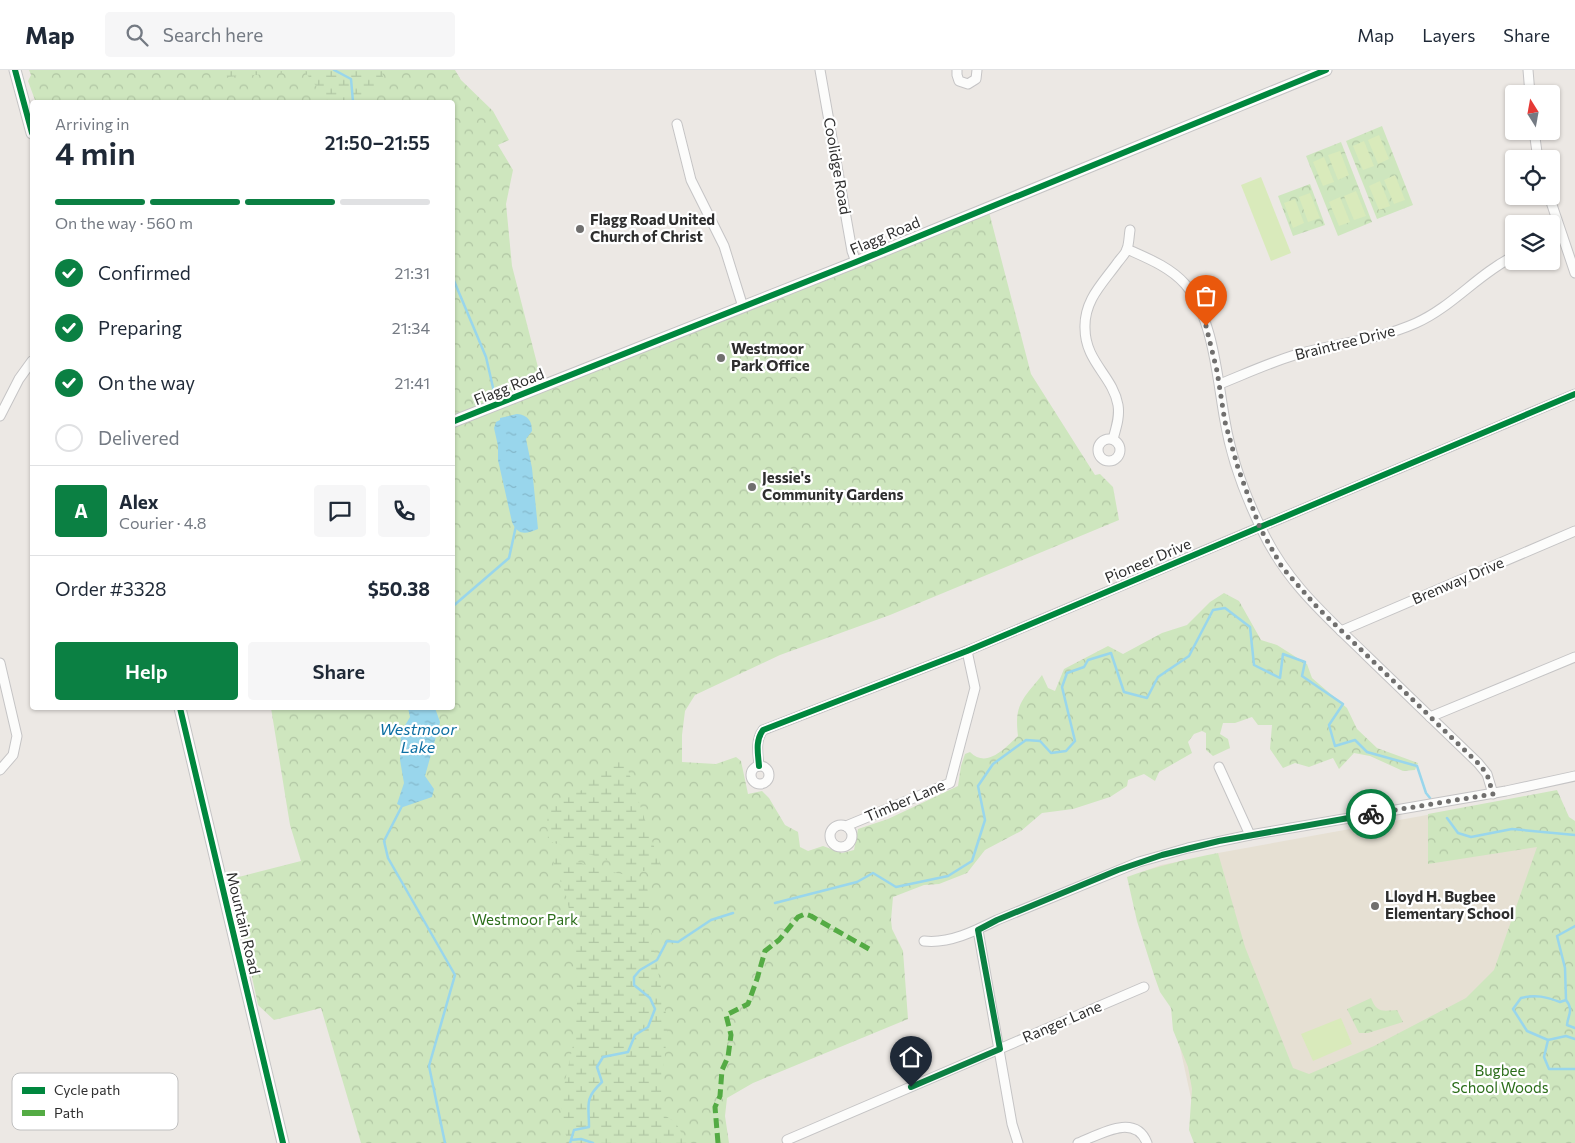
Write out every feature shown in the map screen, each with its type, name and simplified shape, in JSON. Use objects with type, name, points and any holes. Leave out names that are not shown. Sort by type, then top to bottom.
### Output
[{"type":"street","points":[[15,70],[30,126]]},
{"type":"street","name":"Coolidge Road","points":[[820,70],[852,251],[856,262]]},
{"type":"street","points":[[958,70],[959,81],[968,84],[976,79],[977,70]]},
{"type":"street","name":"Flagg Road","points":[[455,421],[856,262],[1326,70]]},
{"type":"street","points":[[1528,70],[1529,85]]},
{"type":"street","points":[[677,124],[691,180],[724,246],[743,307]]},
{"type":"street","points":[[1552,205],[1575,273]]},
{"type":"street","points":[[1113,439],[1118,420],[1118,404],[1109,384],[1089,352],[1084,330],[1087,307],[1092,297],[1127,249],[1130,230]]},
{"type":"street","points":[[1127,249],[1149,258],[1170,271],[1187,286],[1196,300],[1212,344],[1225,422],[1232,450],[1260,528],[1282,567],[1294,583],[1484,770],[1489,779],[1493,794]]},
{"type":"street","name":"Braintree Drive","points":[[1220,384],[1299,354],[1392,333],[1418,322],[1441,309],[1489,270],[1505,261]]},
{"type":"street","points":[[0,416],[19,379],[30,364]]},
{"type":"street","name":"Pioneer Drive","points":[[759,766],[758,736],[763,730],[967,651],[1575,394]]},
{"type":"street","name":"Brenway Drive","points":[[1341,630],[1575,531]]},
{"type":"street","name":"Timber Lane","points":[[846,826],[950,783],[975,688],[967,651]]},
{"type":"street","points":[[1430,717],[1575,657]]},
{"type":"street","points":[[0,663],[17,736],[13,755],[0,770]]},
{"type":"street","name":"Mountain Road","points":[[180,710],[283,1143]]},
{"type":"street","points":[[1219,767],[1250,835]]},
{"type":"street","points":[[924,941],[944,941],[978,930],[997,920],[1139,862],[1188,848],[1250,835],[1493,794],[1575,776]]},
{"type":"street","points":[[978,930],[1012,1124],[1018,1143]]},
{"type":"street","name":"Ranger Lane","points":[[787,1140],[1144,987]]},
{"type":"street","points":[[1078,1143],[1122,1126],[1133,1128],[1142,1135],[1147,1143]]},
{"type":"shaded area","points":[[1555,791],[1558,954],[1199,1135],[1142,872],[1161,865],[1218,853]]},
{"type":"green space","points":[[29,70],[455,70],[461,80],[493,111],[509,140],[498,145],[513,170],[506,204],[512,266],[540,375],[538,377],[539,384],[455,418],[455,100],[35,100],[28,81],[31,75]]},
{"type":"green space","points":[[226,70],[382,70],[383,78],[365,100],[327,100],[304,71],[227,77]]},
{"type":"green space","points":[[1382,126],[1413,205],[1377,219],[1346,141]]},
{"type":"green space","points":[[1379,135],[1389,159],[1378,164],[1368,140]]},
{"type":"green space","points":[[1364,141],[1374,166],[1363,170],[1353,146]]},
{"type":"green space","points":[[1341,142],[1372,222],[1338,236],[1306,156]]},
{"type":"green space","points":[[1340,151],[1349,175],[1338,180],[1328,155]]},
{"type":"green space","points":[[1324,157],[1334,182],[1323,186],[1313,162]]},
{"type":"green space","points":[[1395,175],[1405,200],[1394,204],[1384,180]]},
{"type":"green space","points":[[1261,177],[1291,253],[1271,261],[1241,185]]},
{"type":"green space","points":[[1380,181],[1390,206],[1379,210],[1369,186]]},
{"type":"green space","points":[[1310,184],[1325,225],[1293,236],[1278,196]]},
{"type":"green space","points":[[1356,191],[1366,216],[1354,220],[1344,196]]},
{"type":"green space","points":[[1310,193],[1320,218],[1308,222],[1299,197]]},
{"type":"green space","points":[[1340,197],[1350,222],[1339,226],[1329,202]]},
{"type":"green space","points":[[1295,199],[1304,223],[1293,228],[1284,203]]},
{"type":"green space","name":"Westmoor Park","points":[[989,212],[1031,374],[1095,475],[1100,474],[1113,487],[1119,520],[890,615],[780,655],[695,695],[685,711],[682,735],[682,762],[716,764],[736,757],[741,761],[748,794],[762,791],[769,798],[785,825],[798,832],[800,847],[808,851],[823,846],[842,853],[854,850],[858,829],[888,819],[958,786],[965,754],[970,752],[976,757],[989,758],[1002,751],[1018,736],[1017,716],[1021,702],[1042,675],[1048,688],[1055,691],[1064,669],[1108,646],[1123,654],[1162,633],[1187,625],[1210,602],[1224,593],[1239,601],[1261,640],[1277,645],[1307,664],[1312,678],[1347,708],[1357,729],[1377,748],[1418,763],[1415,770],[1403,771],[1370,756],[1354,753],[1339,769],[1333,758],[1309,767],[1295,763],[1283,768],[1270,749],[1272,725],[1258,725],[1252,717],[1235,723],[1223,723],[1220,734],[1228,739],[1230,748],[1213,756],[1206,750],[1206,733],[1202,731],[1194,734],[1188,742],[1192,753],[1159,772],[1155,781],[1144,774],[1128,780],[1127,786],[1110,797],[1073,809],[1042,813],[1021,831],[985,850],[967,873],[939,884],[924,885],[893,897],[892,929],[903,951],[908,1019],[753,1083],[727,1098],[725,1116],[729,1143],[361,1143],[321,1008],[274,1020],[258,1005],[231,879],[301,861],[290,825],[271,710],[455,710],[455,427]]},
{"type":"green space","points":[[617,753],[620,754],[626,764],[662,870],[642,871],[548,841],[547,814],[561,798],[585,789],[589,779],[606,768]]},
{"type":"green space","name":"Bugbee School Woods","points":[[1557,790],[1569,817],[1575,821],[1575,1143],[1194,1143],[1189,1130],[1192,1089],[1188,1067],[1173,1030],[1171,1008],[1160,992],[1154,975],[1137,921],[1127,877],[1172,863],[1218,853],[1245,947],[1293,1068],[1309,1074],[1374,1046],[1466,998],[1494,970],[1537,847],[1428,864],[1428,814]]},
{"type":"green space","points":[[557,853],[601,870],[638,877],[647,887],[652,939],[668,1025],[662,1081],[661,1100],[663,1114],[676,1123],[687,1143],[570,1143],[564,1130],[562,1101],[576,1024],[577,977],[567,899],[553,862],[553,856]]},
{"type":"green space","points":[[1371,998],[1378,1009],[1387,1011],[1397,1010],[1403,1022],[1368,1033],[1359,1033],[1347,1009]]},
{"type":"green space","points":[[1341,1018],[1352,1044],[1313,1061],[1301,1034]]},
{"type":"water","points":[[517,414],[527,417],[532,427],[532,431],[526,439],[532,468],[538,529],[526,533],[517,530],[512,522],[498,460],[498,446],[494,428],[500,418]]},
{"type":"water","name":"Westmoor Lake","points":[[408,710],[436,710],[440,722],[425,776],[434,789],[432,797],[403,807],[397,804],[404,783],[400,760],[401,732],[410,717]]},
{"type":"waterway","points":[[334,70],[351,79],[353,100]]},
{"type":"waterway","points":[[455,283],[486,357],[494,392]]},
{"type":"waterway","points":[[455,604],[509,558],[516,526]]},
{"type":"waterway","points":[[775,903],[857,882],[873,873],[896,887],[948,876],[972,861],[985,820],[978,786],[993,764],[1026,740],[1040,741],[1051,753],[1066,751],[1075,741],[1062,687],[1067,673],[1084,667],[1088,660],[1111,653],[1124,692],[1147,698],[1158,677],[1189,656],[1213,610],[1225,608],[1250,627],[1254,665],[1280,678],[1283,654],[1305,662],[1302,676],[1343,704],[1329,725],[1335,746],[1355,740],[1367,752],[1417,766],[1426,793],[1430,798]]},
{"type":"waterway","points":[[403,804],[384,841],[388,858],[455,975],[429,1066],[445,1143]]},
{"type":"waterway","points":[[1447,818],[1458,833],[1471,837],[1512,829],[1575,835]]},
{"type":"waterway","points":[[570,1143],[574,1130],[589,1127],[588,1107],[592,1093],[602,1082],[597,1067],[603,1057],[628,1052],[635,1035],[648,1027],[655,1009],[650,998],[634,985],[634,977],[640,970],[657,960],[667,941],[678,942],[711,920],[733,913]]},
{"type":"waterway","points":[[1575,926],[1557,936],[1565,968],[1566,1000],[1560,1002],[1531,996],[1521,998],[1513,1009],[1527,1031],[1548,1040],[1544,1057],[1549,1069],[1575,1069]]},
{"type":"waterway","points":[[1566,1000],[1570,1007],[1567,1025],[1575,1028]]},
{"type":"waterway","points":[[1548,1040],[1566,1036],[1575,1039]]},
{"type":"waterway","points":[[571,1140],[581,1139],[593,1143]]},
{"type":"marked path","points":[[718,1143],[715,1107],[720,1096],[722,1070],[728,1057],[731,1035],[726,1015],[748,1004],[765,951],[779,940],[798,917],[805,914],[869,949]]},
{"type":"cycle path","points":[[15,70],[30,126]]},
{"type":"cycle path","points":[[455,421],[856,262],[1326,70]]},
{"type":"cycle path","points":[[759,766],[758,743],[763,730],[967,651],[1575,394]]},
{"type":"cycle path","points":[[180,710],[283,1143]]},
{"type":"way so far","points":[[1206,326],[1212,344],[1225,422],[1232,450],[1260,528],[1272,551],[1294,583],[1317,607],[1478,763],[1487,774],[1493,794],[1371,814]]},
{"type":"place","name":"Flagg Road United Church of Christ","points":[[580,229]]},
{"type":"place","name":"Westmoor Park Office","points":[[721,358]]},
{"type":"place","name":"Jessie's Community Gardens","points":[[752,487]]},
{"type":"place","name":"Lloyd H. Bugbee Elementary School","points":[[1375,906]]},
{"type":"route","points":[[911,1087],[1000,1049],[978,930],[997,920],[1118,870],[1162,855],[1219,841],[1371,814]]}]
